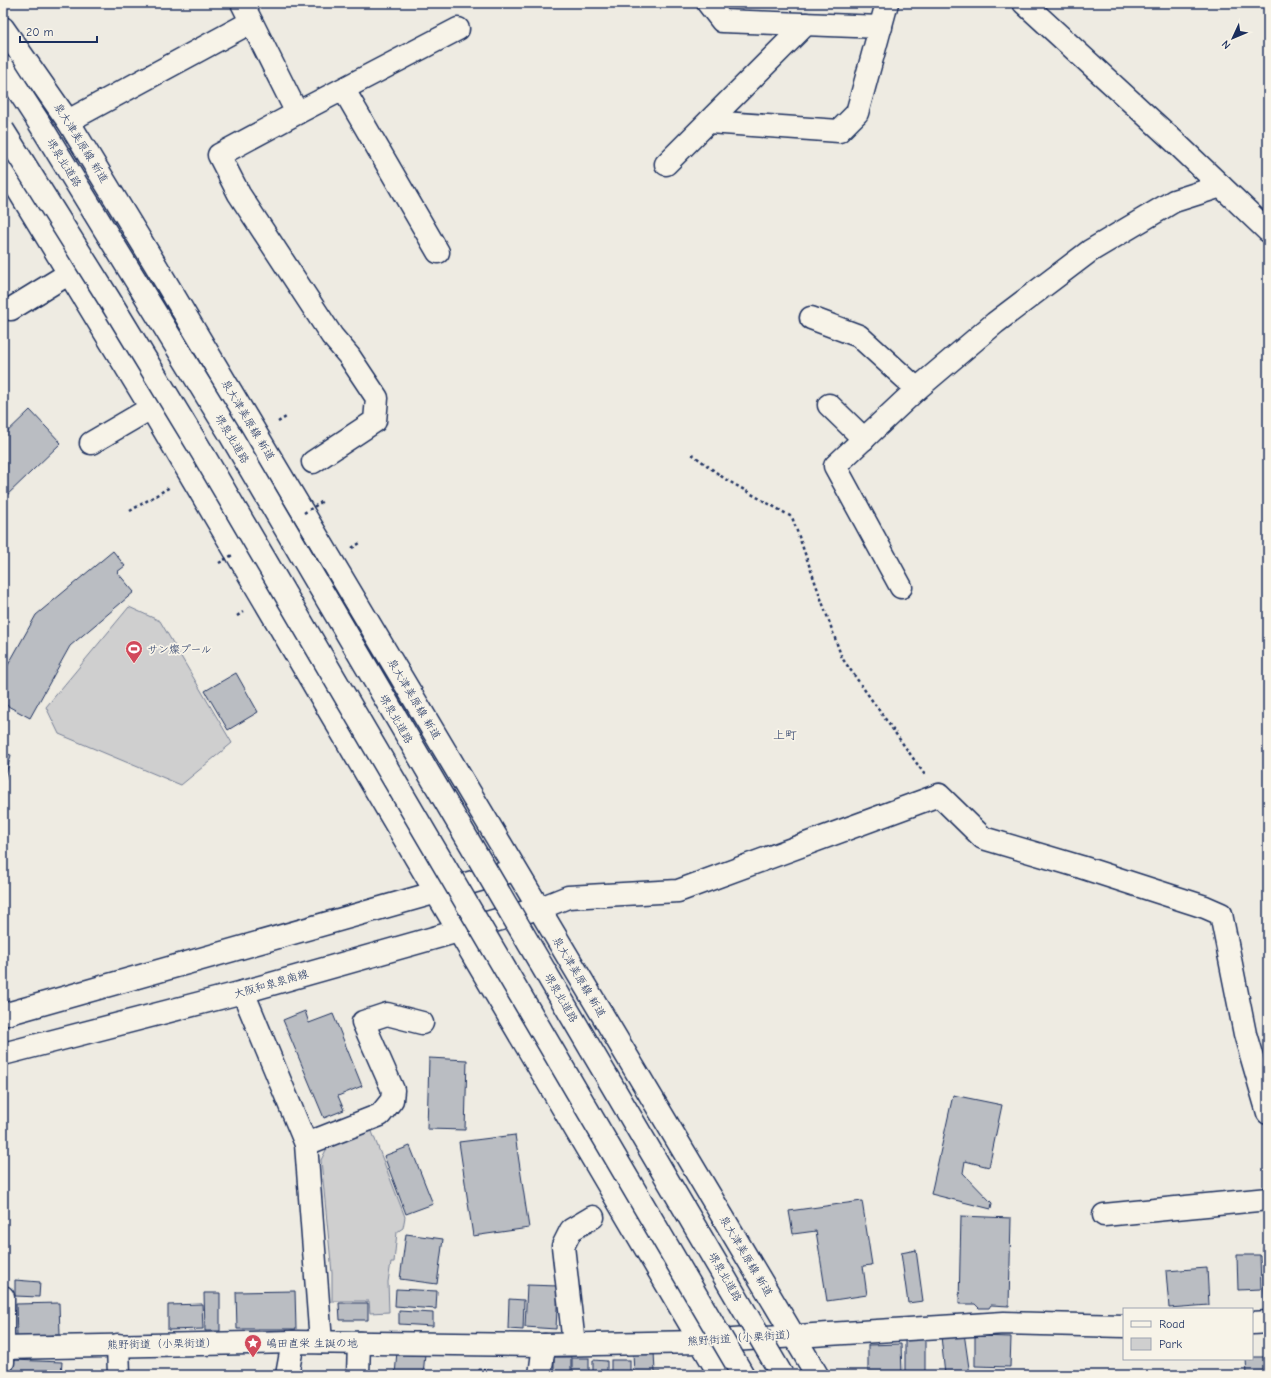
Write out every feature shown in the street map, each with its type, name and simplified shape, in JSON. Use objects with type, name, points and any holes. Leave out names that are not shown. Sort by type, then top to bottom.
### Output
[{"type":"main road","points":[[708,3],[722,21],[881,27]]},
{"type":"main road","points":[[709,122],[839,130],[857,113],[887,3]]},
{"type":"main road","points":[[1024,3],[1268,231]]},
{"type":"main road","points":[[68,121],[246,12],[298,113]]},
{"type":"main road","points":[[666,164],[806,24]]},
{"type":"main road","name":"泉大津美原線 新道","points":[[3,28],[68,121],[155,264],[817,1375]]},
{"type":"main road","points":[[313,462],[376,421],[377,398],[349,356],[332,336],[239,194],[219,155],[458,29]]},
{"type":"main road","name":"堺泉北道路","points":[[3,67],[228,431],[782,1375]]},
{"type":"main road","points":[[344,90],[438,252]]},
{"type":"main road","points":[[3,130],[109,299],[206,459],[742,1375]]},
{"type":"main road","points":[[3,166],[151,408],[720,1375]]},
{"type":"main road","points":[[901,587],[835,466],[916,390],[995,324],[1090,251],[1174,201],[1221,186]]},
{"type":"main road","points":[[11,308],[68,274]]},
{"type":"main road","points":[[811,318],[859,336],[916,390]]},
{"type":"main road","points":[[829,405],[864,438]]},
{"type":"main road","points":[[91,444],[151,408]]},
{"type":"main road","points":[[939,795],[983,838],[1081,867],[1221,914],[1245,1034],[1268,1113]]},
{"type":"main road","name":"大阪和泉泉南線","points":[[3,1054],[243,992],[458,930],[538,909],[568,897],[678,891],[939,795]]},
{"type":"main road","points":[[3,1015],[515,870]]},
{"type":"main road","points":[[243,992],[306,1144],[321,1342]]},
{"type":"main road","points":[[306,1144],[380,1115],[392,1100],[393,1090],[363,1022],[387,1014],[422,1023]]},
{"type":"main road","points":[[1104,1215],[1268,1199]]},
{"type":"main road","points":[[574,1344],[562,1246],[571,1230],[593,1217]]},
{"type":"main road","points":[[3,1297],[3,1353]]},
{"type":"main road","points":[[1253,1323],[1268,1322]]},
{"type":"main road","name":"熊野街道（小栗街道）","points":[[3,1353],[118,1345],[293,1342],[544,1345],[700,1342],[1004,1323],[1123,1326]]},
{"type":"main road","points":[[287,1375],[293,1342]]},
{"type":"main road","points":[[358,1375],[359,1343]]},
{"type":"main road","points":[[118,1345],[119,1375]]},
{"type":"main road","points":[[540,1375],[544,1345]]},
{"type":"path","points":[[276,423],[286,418]]},
{"type":"path","points":[[692,454],[725,479],[792,517],[842,658],[939,795]]},
{"type":"path","points":[[130,511],[163,491]]},
{"type":"path","points":[[351,549],[360,543]]},
{"type":"green space","name":"サン燦プール","points":[[129,607],[160,621],[232,743],[181,785],[59,734],[46,707]]},
{"type":"green space","points":[[371,1129],[405,1217],[403,1228],[397,1232],[394,1262],[391,1262],[388,1282],[389,1312],[370,1313],[369,1301],[332,1301],[332,1273],[321,1160],[327,1148]]},
{"type":"building","points":[[30,410],[61,443],[3,499],[3,436]]},
{"type":"building","points":[[113,551],[125,566],[117,572],[134,592],[70,646],[30,718],[6,705],[3,709],[3,674],[36,615]]},
{"type":"building","points":[[236,673],[258,712],[228,730],[205,691]]},
{"type":"building","points":[[3,753],[11,755],[3,786]]},
{"type":"building","points":[[305,1011],[309,1023],[333,1014],[362,1086],[338,1096],[344,1110],[324,1118],[283,1020]]},
{"type":"building","points":[[429,1058],[467,1060],[465,1130],[427,1129]]},
{"type":"building","points":[[953,1095],[1002,1105],[989,1167],[965,1161],[963,1173],[992,1203],[991,1209],[931,1194]]},
{"type":"building","points":[[515,1135],[529,1228],[473,1236],[459,1142]]},
{"type":"building","points":[[410,1146],[433,1204],[406,1214],[384,1156]]},
{"type":"building","points":[[862,1201],[872,1265],[863,1266],[867,1295],[827,1301],[816,1231],[793,1234],[789,1211]]},
{"type":"building","points":[[961,1216],[1011,1218],[1009,1306],[991,1305],[989,1308],[979,1308],[975,1304],[959,1304]]},
{"type":"building","points":[[406,1234],[443,1239],[437,1284],[400,1279]]},
{"type":"building","points":[[1263,1248],[1268,1248],[1268,1263],[1263,1263]]},
{"type":"building","points":[[916,1250],[923,1301],[908,1303],[901,1253]]},
{"type":"building","points":[[1237,1255],[1260,1255],[1261,1289],[1238,1290]]},
{"type":"building","points":[[1263,1263],[1268,1263],[1268,1312],[1265,1312]]},
{"type":"building","points":[[1207,1268],[1209,1305],[1169,1308],[1166,1271]]},
{"type":"building","points":[[15,1280],[40,1282],[39,1297],[15,1296]]},
{"type":"building","points":[[527,1285],[558,1286],[556,1329],[525,1327]]},
{"type":"building","points":[[396,1289],[437,1291],[436,1309],[395,1306]]},
{"type":"building","points":[[295,1291],[296,1329],[237,1329],[236,1292]]},
{"type":"building","points":[[204,1293],[220,1293],[220,1331],[205,1331]]},
{"type":"building","points":[[509,1299],[524,1300],[523,1330],[508,1329]]},
{"type":"building","points":[[59,1303],[60,1335],[17,1337],[16,1304]]},
{"type":"building","points":[[339,1303],[368,1303],[368,1320],[340,1320]]},
{"type":"building","points":[[202,1304],[203,1329],[168,1330],[168,1305]]},
{"type":"building","points":[[399,1311],[433,1313],[433,1326],[399,1324]]},
{"type":"building","points":[[964,1333],[970,1375],[945,1375],[941,1336]]},
{"type":"building","points":[[975,1336],[1011,1337],[1010,1367],[975,1366]]},
{"type":"building","points":[[905,1337],[925,1337],[925,1375],[905,1375]]},
{"type":"building","points":[[901,1344],[902,1375],[868,1375],[868,1345]]},
{"type":"building","points":[[397,1351],[425,1354],[423,1375],[395,1375]]},
{"type":"building","points":[[633,1352],[654,1352],[655,1372],[660,1372],[660,1375],[634,1375]]},
{"type":"building","points":[[554,1357],[571,1357],[571,1375],[554,1375]]},
{"type":"building","points":[[1253,1357],[1268,1357],[1268,1375],[1247,1375],[1246,1360],[1253,1360]]},
{"type":"building","points":[[572,1358],[589,1358],[589,1375],[572,1375]]},
{"type":"building","points":[[13,1360],[62,1362],[61,1375],[12,1375]]},
{"type":"building","points":[[593,1360],[607,1361],[607,1375],[593,1375]]},
{"type":"building","points":[[611,1360],[630,1360],[630,1375],[611,1375]]},
{"type":"building","points":[[479,1369],[497,1371],[496,1375],[479,1375]]},
{"type":"place","name":"サン燦プール","points":[[134,664]]},
{"type":"place","name":"嶋田直栄 生誕の地","points":[[253,1358]]},
{"type":"district","name":"上町","points":[[785,735]]}]
